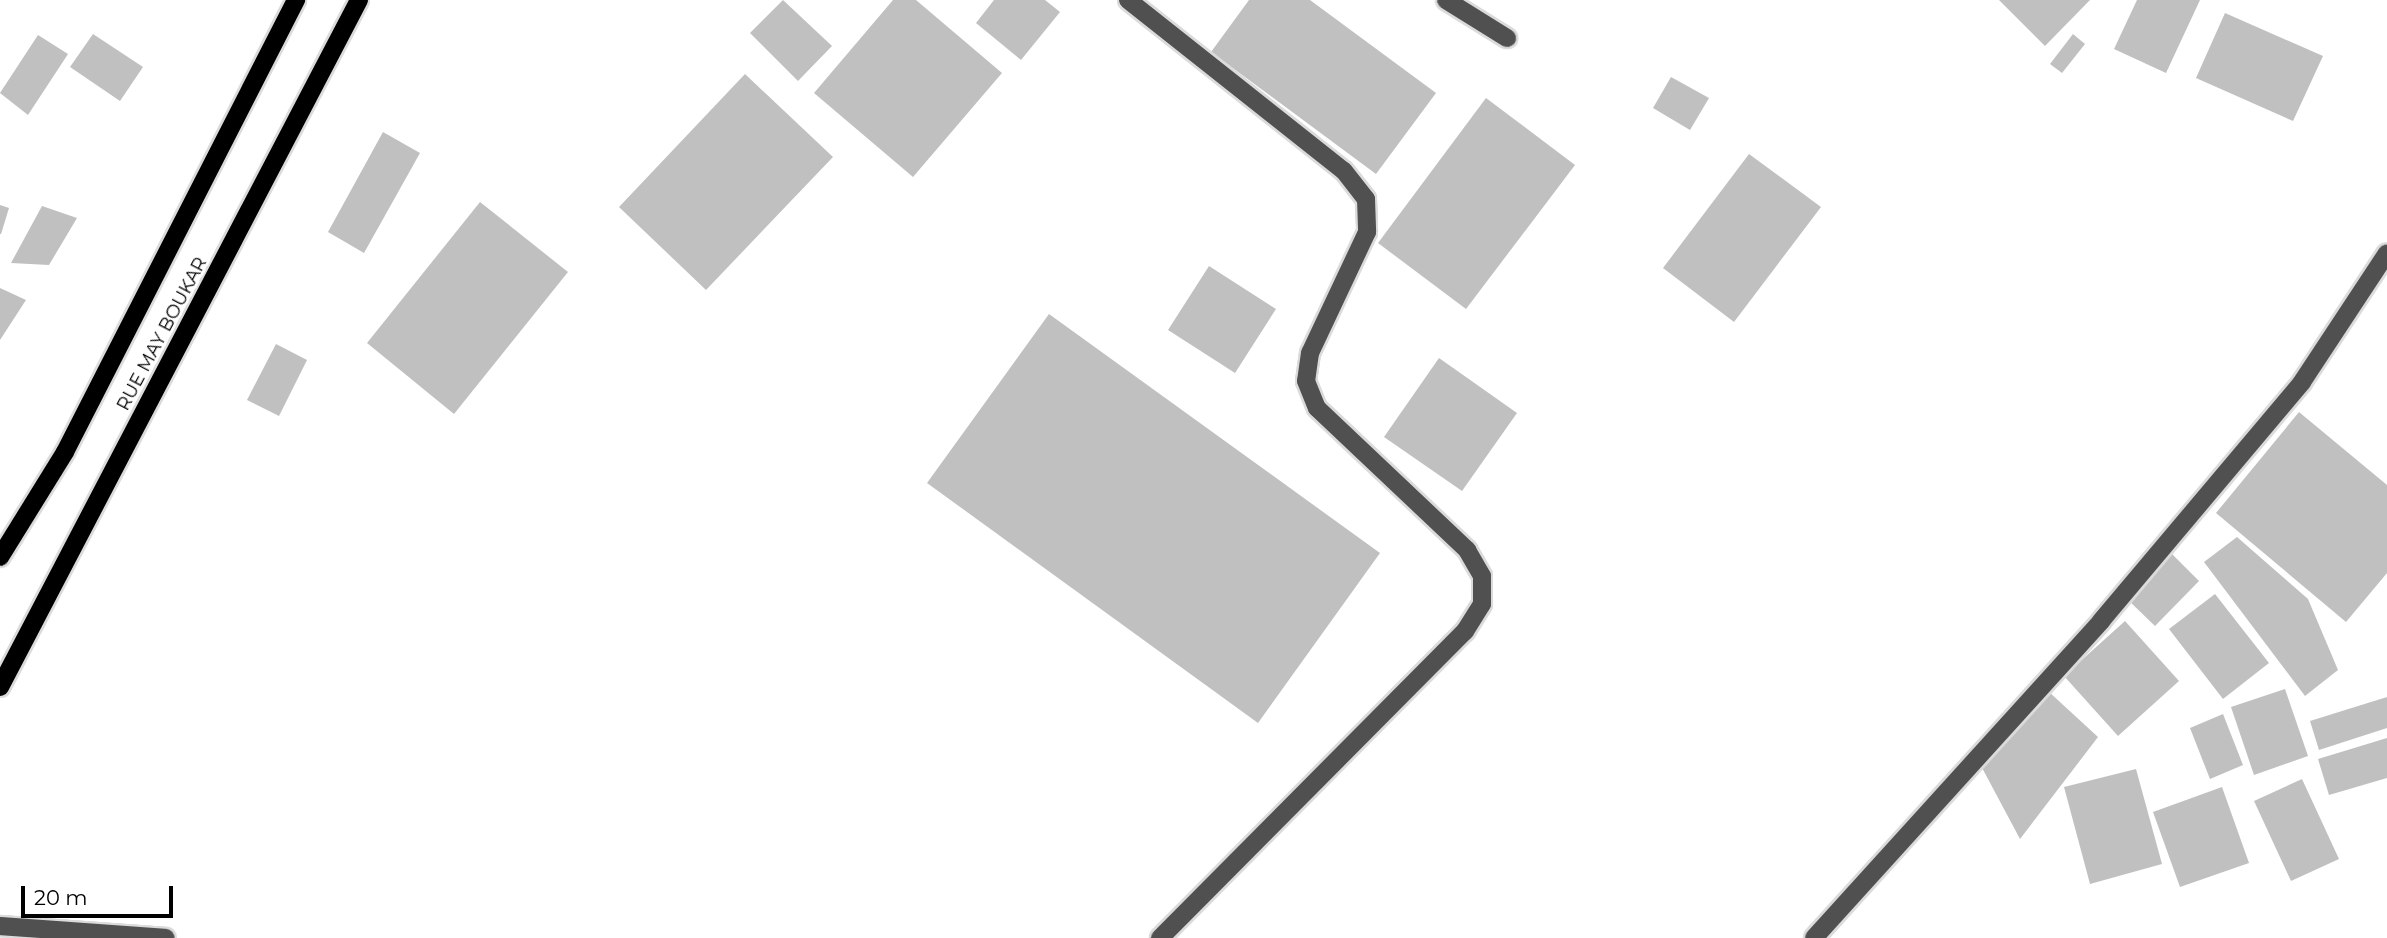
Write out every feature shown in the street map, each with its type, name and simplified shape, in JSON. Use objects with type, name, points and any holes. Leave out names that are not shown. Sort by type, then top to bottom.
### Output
[{"type":"main road","name":"RUE MAY BOUKAR","points":[[0,557],[65,452],[296,0]]},
{"type":"main road","name":"RUE MAY BOUKAR","points":[[0,687],[359,0]]},
{"type":"street","points":[[1128,0],[1344,171],[1366,199],[1367,232],[1310,353],[1306,381],[1317,408],[1466,550],[1482,576],[1482,604],[1465,631],[1160,938]]},
{"type":"street","points":[[1446,0],[1507,38]]},
{"type":"street","points":[[1814,938],[2101,621],[2293,393],[2387,253]]},
{"type":"street","points":[[0,926],[166,938]]},
{"type":"building","points":[[783,0],[832,46],[798,81],[750,33]]},
{"type":"building","points":[[893,0],[916,0],[1002,73],[913,177],[814,93]]},
{"type":"building","points":[[994,0],[1045,0],[1060,12],[1021,60],[976,23]]},
{"type":"building","points":[[1249,0],[1310,0],[1436,93],[1376,174],[1211,52]]},
{"type":"building","points":[[1999,0],[2090,0],[2045,46]]},
{"type":"building","points":[[2137,0],[2200,0],[2166,73],[2114,49]]},
{"type":"building","points":[[2225,13],[2323,56],[2293,121],[2196,78]]},
{"type":"building","points":[[93,34],[143,67],[120,101],[70,67]]},
{"type":"building","points":[[2073,34],[2085,44],[2062,73],[2050,64]]},
{"type":"building","points":[[38,35],[68,54],[28,115],[0,93]]},
{"type":"building","points":[[745,74],[833,157],[706,290],[619,207]]},
{"type":"building","points":[[1671,77],[1709,98],[1690,130],[1653,108]]},
{"type":"building","points":[[1486,98],[1575,165],[1466,309],[1378,243]]},
{"type":"building","points":[[383,132],[420,153],[364,253],[328,232]]},
{"type":"building","points":[[1749,154],[1821,207],[1734,322],[1663,268]]},
{"type":"building","points":[[480,202],[568,272],[454,414],[367,343]]},
{"type":"building","points":[[0,205],[9,208],[1,234],[0,234]]},
{"type":"building","points":[[42,206],[77,218],[49,265],[11,263]]},
{"type":"building","points":[[1209,266],[1276,309],[1235,373],[1168,330]]},
{"type":"building","points":[[0,288],[26,300],[0,340]]},
{"type":"building","points":[[1049,314],[1380,553],[1258,723],[927,483]]},
{"type":"building","points":[[276,344],[307,360],[279,416],[247,400]]},
{"type":"building","points":[[1439,358],[1517,413],[1462,491],[1384,437]]},
{"type":"building","points":[[2299,412],[2387,485],[2387,573],[2346,622],[2216,513]]},
{"type":"building","points":[[2237,537],[2308,599],[2338,670],[2305,696],[2204,562]]},
{"type":"building","points":[[2171,553],[2199,581],[2155,626],[2126,598]]},
{"type":"building","points":[[2215,594],[2269,663],[2223,699],[2169,629]]},
{"type":"building","points":[[2125,621],[2179,681],[2118,736],[2064,676]]},
{"type":"building","points":[[2285,689],[2308,756],[2254,775],[2231,707]]},
{"type":"building","points":[[2048,691],[2098,737],[2020,839],[1980,764]]},
{"type":"building","points":[[2387,697],[2387,728],[2319,750],[2310,721]]},
{"type":"building","points":[[2223,714],[2243,765],[2210,779],[2190,728]]},
{"type":"building","points":[[2387,738],[2387,778],[2329,795],[2318,759]]},
{"type":"building","points":[[2136,769],[2162,864],[2090,884],[2064,787]]},
{"type":"building","points":[[2302,779],[2339,859],[2291,881],[2254,801]]},
{"type":"building","points":[[2222,787],[2249,863],[2180,887],[2153,812]]}]
